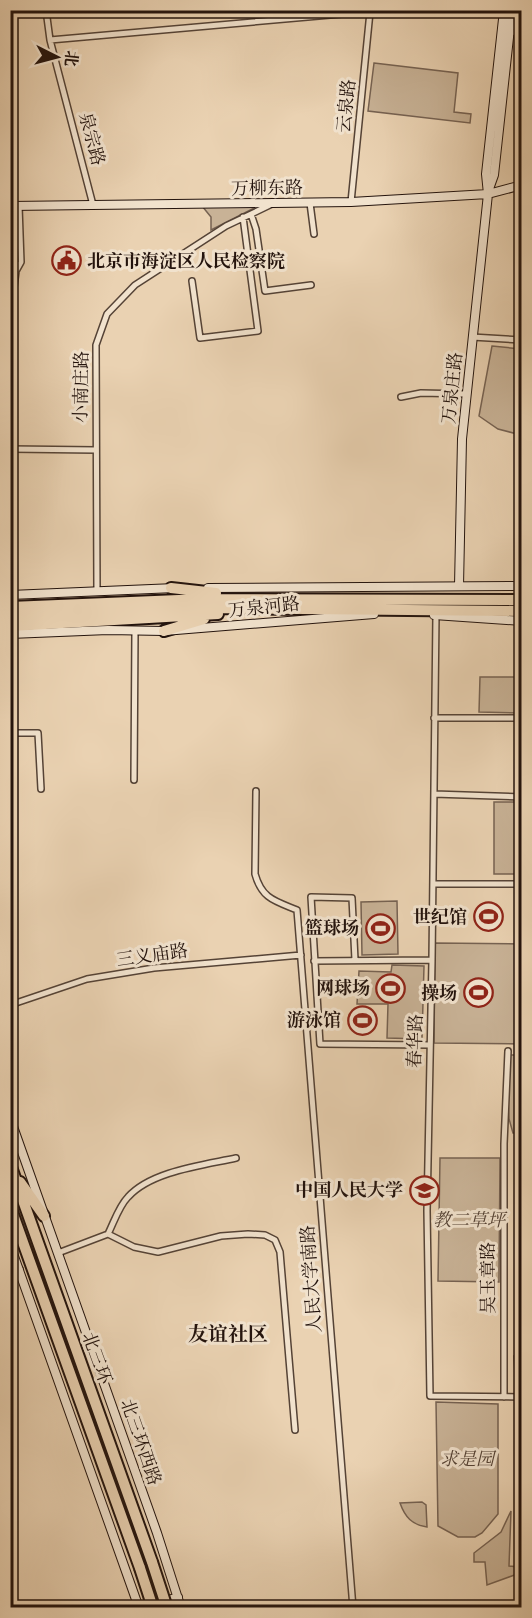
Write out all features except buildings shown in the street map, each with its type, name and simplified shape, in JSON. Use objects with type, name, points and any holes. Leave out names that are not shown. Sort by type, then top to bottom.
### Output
[{"type":"highway","points":[[171,588],[270,604]]},
{"type":"highway","name":"万泉河路","points":[[10,607],[203,599],[270,604],[522,611]]},
{"type":"highway","name":"万泉河路","points":[[10,617],[270,604],[522,600]]},
{"type":"highway","points":[[164,632],[219,614],[270,604]]},
{"type":"highway","points":[[10,626],[219,614]]},
{"type":"highway","points":[[12,1168],[44,1216]]},
{"type":"highway","name":"北三环","points":[[12,1168],[152,1562],[166,1608]]},
{"type":"highway","name":"北三环","points":[[10,1206],[141,1568],[153,1608]]},
{"type":"main road","points":[[516,1608],[522,1606]]},
{"type":"street","name":"泉宗路","points":[[46,10],[50,40],[93,205]]},
{"type":"street","points":[[50,40],[370,12],[507,11]]},
{"type":"street","name":"万泉庄路","points":[[459,586],[462,449],[466,394],[488,194],[494,175],[510,32],[507,11]]},
{"type":"street","name":"万泉庄路","points":[[488,194],[486,174],[507,11]]},
{"type":"street","name":"云泉路","points":[[351,202],[370,12]]},
{"type":"street","points":[[510,32],[522,33]]},
{"type":"street","name":"万柳东路","points":[[14,206],[351,202],[488,194],[522,185]]},
{"type":"street","name":"小南庄路","points":[[97,591],[96,345],[107,314],[135,285],[226,226],[273,203]]},
{"type":"street","points":[[310,203],[314,234]]},
{"type":"street","points":[[10,319],[13,271],[21,262],[14,206]]},
{"type":"street","points":[[251,214],[256,229],[265,291],[311,285]]},
{"type":"street","points":[[192,281],[200,338],[258,331],[243,218]]},
{"type":"street","points":[[472,337],[522,340]]},
{"type":"street","points":[[401,397],[421,393],[466,394]]},
{"type":"street","points":[[10,449],[96,450]]},
{"type":"street","name":"万泉河路","points":[[10,595],[171,588],[522,586]]},
{"type":"street","name":"万泉河路","points":[[10,634],[164,632],[371,614],[436,615],[522,621]]},
{"type":"street","name":"春华路","points":[[436,615],[427,1211],[430,1396],[504,1397]]},
{"type":"street","points":[[134,780],[135,631]]},
{"type":"street","points":[[434,718],[522,718]]},
{"type":"street","points":[[10,733],[38,732],[41,789]]},
{"type":"street","name":"人民大学南路","points":[[256,790],[255,874],[259,886],[272,900],[297,910],[353,1608]]},
{"type":"street","points":[[434,794],[522,797]]},
{"type":"street","points":[[433,884],[522,884]]},
{"type":"street","points":[[355,960],[352,898],[311,897],[320,1044],[430,1045]]},
{"type":"street","name":"三义庙路","points":[[10,1005],[87,979],[154,968],[301,955]]},
{"type":"street","points":[[314,961],[432,960]]},
{"type":"street","name":"吴玉章路","points":[[504,1397],[504,1144],[508,1051]]},
{"type":"street","name":"北三环西路","points":[[10,1118],[181,1608]]},
{"type":"street","points":[[58,1253],[108,1234],[127,1198],[138,1188],[183,1169],[236,1158]]},
{"type":"street","points":[[108,1234],[134,1247],[158,1252],[221,1236],[248,1233],[265,1235],[274,1240],[280,1252],[295,1430]]},
{"type":"street","points":[[10,1245],[141,1608],[178,1597]]},
{"type":"street","points":[[10,1272],[20,1269]]},
{"type":"street","points":[[504,1397],[522,1397]]},
{"type":"green space","points":[[374,63],[458,73],[454,112],[471,114],[470,123],[368,111]]},
{"type":"green space","points":[[202,206],[258,206],[211,230],[211,217]]},
{"type":"green space","points":[[492,346],[521,349],[521,435],[498,429],[479,416]]},
{"type":"green space","points":[[480,677],[521,677],[521,713],[479,712]]},
{"type":"green space","points":[[494,802],[521,802],[522,867],[520,867],[519,874],[494,874]]},
{"type":"green space","name":"篮球场","points":[[397,901],[398,954],[362,955],[361,902]]},
{"type":"green space","name":"操场","points":[[435,943],[521,944],[521,1044],[434,1043]]},
{"type":"green space","name":"网球场","points":[[392,965],[424,966],[422,1039],[387,1038],[388,1004],[357,1004],[359,971],[391,972]]},
{"type":"green space","points":[[510,1055],[521,1055],[521,1133],[513,1133],[509,1119]]},
{"type":"green space","name":"教二草坪","points":[[440,1158],[500,1158],[499,1282],[438,1281]]},
{"type":"green space","points":[[514,1356],[521,1356],[521,1393],[516,1394]]},
{"type":"green space","name":"求是园","points":[[436,1402],[498,1404],[498,1514],[482,1533],[475,1537],[458,1537],[438,1526]]},
{"type":"green space","points":[[422,1502],[426,1505],[427,1527],[410,1520],[400,1503]]},
{"type":"green space","points":[[511,1511],[509,1566],[520,1567],[520,1573],[487,1585],[485,1562],[474,1562],[474,1553],[501,1532]]},
{"type":"place","name":"北京市海淀区人民检察院","points":[[66,261]]},
{"type":"place","name":"世纪馆","points":[[488,917]]},
{"type":"place","name":"篮球场","points":[[380,928]]},
{"type":"place","name":"网球场","points":[[391,988]]},
{"type":"place","name":"操场","points":[[478,993]]},
{"type":"place","name":"游泳馆","points":[[362,1020]]},
{"type":"place","name":"中国人民大学","points":[[424,1190]]},
{"type":"district","name":"友谊社区","points":[[228,1334]]}]
